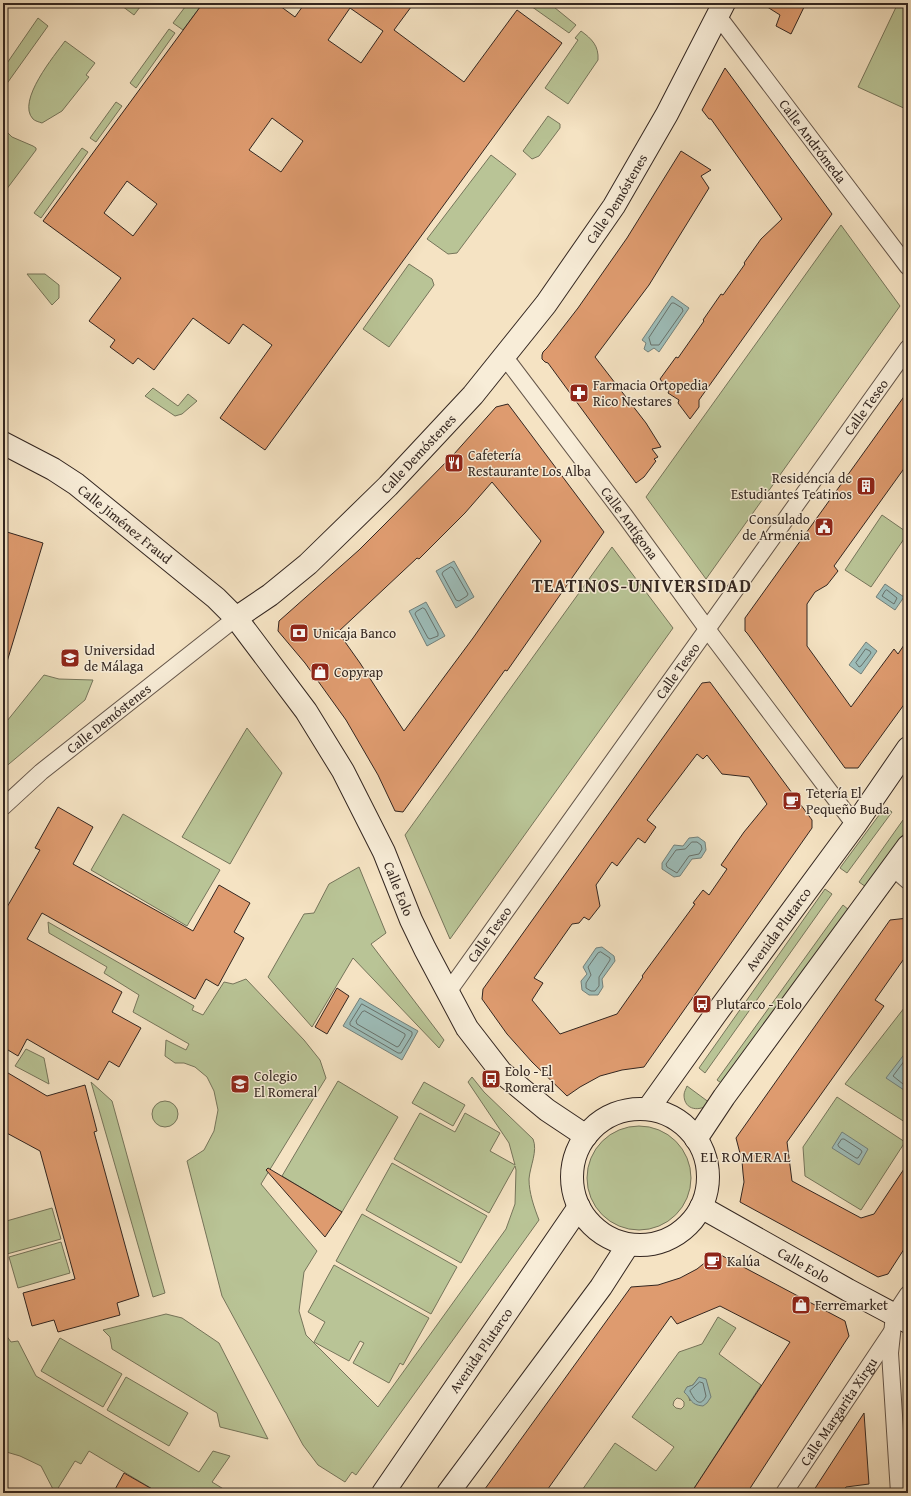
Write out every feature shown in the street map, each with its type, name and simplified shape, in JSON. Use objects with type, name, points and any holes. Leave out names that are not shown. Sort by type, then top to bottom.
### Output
[{"type":"main road","name":"Calle Demóstenes","points":[[236,618],[270,595],[308,564],[388,486],[473,394],[546,304],[614,206],[667,114],[721,9]]},
{"type":"main road","name":"Calle Jiménez Fraud","points":[[3,443],[53,469],[76,484],[216,598],[236,618]]},
{"type":"main road","name":"Calle Eolo","points":[[236,618],[306,711],[343,770],[384,852],[425,949],[467,1028],[501,1072],[547,1110],[586,1136]]},
{"type":"main road","name":"Avenida Plutarco","points":[[648,1109],[706,1027],[855,825],[908,748]]},
{"type":"main road","points":[[696,1139],[724,1097],[900,874],[908,846]]},
{"type":"main road","points":[[648,1109],[666,1114],[683,1124],[696,1139],[704,1155],[708,1172],[707,1190],[701,1207],[688,1225],[671,1238],[650,1245],[628,1245],[603,1235],[585,1218],[579,1207],[572,1183],[575,1158],[586,1136],[603,1120],[624,1111],[648,1109]]},
{"type":"main road","name":"Avenida Plutarco","points":[[383,1493],[579,1207]]},
{"type":"main road","name":"Calle Eolo","points":[[701,1207],[848,1290],[898,1322]]},
{"type":"main road","points":[[448,1493],[601,1287],[628,1245]]},
{"type":"street","name":"Calle Andrómeda","points":[[721,9],[908,267]]},
{"type":"street","name":"Calle Teseo","points":[[448,992],[908,348]]},
{"type":"street","name":"Calle Antígona","points":[[504,356],[855,825]]},
{"type":"street","name":"Calle Demóstenes","points":[[3,807],[41,772],[236,618]]},
{"type":"street","name":"Calle Margarita Xirgu","points":[[784,1493],[898,1322],[908,1294]]},
{"type":"street","points":[[898,1322],[890,1353],[899,1493]]},
{"type":"green space","points":[[118,3],[143,3],[134,15]]},
{"type":"green space","points":[[188,3],[203,3],[183,30],[173,23]]},
{"type":"green space","points":[[528,3],[549,3],[576,25],[569,33]]},
{"type":"green space","points":[[898,3],[908,3],[908,110],[858,87]]},
{"type":"green space","points":[[38,18],[48,26],[3,89],[3,69]]},
{"type":"green space","points":[[169,29],[175,33],[136,88],[130,83]]},
{"type":"green space","points":[[581,31],[594,43],[598,60],[568,104],[545,88],[578,40],[575,38]]},
{"type":"green space","points":[[65,41],[95,63],[86,75],[89,77],[62,111],[42,123],[33,119],[29,111],[29,101],[39,78]]},
{"type":"green space","points":[[116,102],[122,106],[96,142],[90,138]]},
{"type":"green space","points":[[548,116],[560,124],[560,128],[539,156],[532,159],[523,151]]},
{"type":"green space","points":[[3,131],[6,131],[12,137],[33,146],[36,150],[3,194]]},
{"type":"green space","points":[[82,148],[88,152],[41,218],[34,213]]},
{"type":"green space","points":[[491,155],[516,174],[457,253],[448,254],[427,239]]},
{"type":"green space","points":[[841,225],[900,306],[706,579],[646,497]]},
{"type":"green space","points":[[409,264],[432,279],[434,285],[389,347],[363,329]]},
{"type":"green space","points":[[27,274],[45,274],[59,285],[59,298],[52,305]]},
{"type":"green space","points":[[153,388],[178,406],[188,394],[197,401],[182,414],[175,416],[145,396]]},
{"type":"green space","points":[[882,515],[908,533],[871,587],[845,570]]},
{"type":"green space","points":[[612,547],[673,628],[450,939],[405,835]]},
{"type":"green space","points":[[44,675],[59,679],[93,680],[85,700],[3,769],[3,726]]},
{"type":"green space","points":[[247,728],[282,773],[230,864],[182,837]]},
{"type":"green space","points":[[885,807],[892,812],[847,873],[840,868]]},
{"type":"green space","points":[[123,814],[220,870],[187,926],[91,870]]},
{"type":"green space","points":[[903,820],[908,823],[908,828],[866,887],[859,882]]},
{"type":"green space","points":[[359,867],[386,933],[371,944],[444,1040],[439,1048],[353,958],[312,1027],[268,977],[304,914],[314,913],[329,884]]},
{"type":"green space","points":[[825,889],[832,894],[705,1073],[699,1068]]},
{"type":"green space","points":[[843,905],[850,911],[724,1085],[717,1080]]},
{"type":"green space","points":[[48,922],[194,1006],[192,1010],[203,1015],[224,982],[233,984],[246,979],[304,1040],[320,1060],[326,1078],[261,1184],[317,1251],[304,1272],[299,1311],[306,1335],[378,1407],[506,1229],[515,1204],[515,1166],[489,1213],[394,1159],[420,1113],[455,1132],[465,1113],[500,1133],[490,1151],[515,1165],[509,1143],[468,1082],[472,1077],[484,1092],[533,1139],[535,1148],[529,1184],[532,1200],[539,1220],[356,1475],[352,1472],[345,1482],[318,1465],[303,1445],[222,1296],[187,1161],[204,1150],[214,1131],[218,1110],[214,1091],[207,1077],[195,1067],[184,1063],[175,1063],[165,1056],[166,1040],[186,1050],[189,1044],[133,1012],[139,995],[104,973],[107,967],[49,933]]},
{"type":"green space","points":[[908,1003],[908,1053],[906,1052],[905,1090],[908,1085],[908,1124],[845,1084]]},
{"type":"green space","points":[[26,1049],[44,1058],[49,1084],[15,1066]]},
{"type":"green space","points":[[338,1081],[398,1117],[342,1212],[282,1176]]},
{"type":"green space","points":[[91,1082],[112,1101],[165,1293],[153,1297]]},
{"type":"green space","points":[[424,1082],[465,1105],[453,1126],[412,1103]]},
{"type":"green space","points":[[687,1086],[710,1103],[698,1109],[690,1107],[685,1100],[684,1095]]},
{"type":"green space","points":[[837,1097],[905,1142],[861,1210],[805,1176],[803,1147]]},
{"type":"green space","points":[[165,1101],[174,1105],[178,1114],[174,1123],[165,1127],[156,1123],[152,1114],[156,1105]]},
{"type":"green space","points":[[639,1126],[659,1130],[668,1134],[676,1141],[683,1149],[687,1158],[691,1178],[687,1198],[683,1207],[676,1215],[668,1222],[659,1226],[639,1230],[619,1226],[610,1222],[602,1215],[595,1207],[591,1198],[587,1178],[591,1158],[595,1149],[602,1141],[610,1134],[619,1130]]},
{"type":"green space","points":[[392,1163],[487,1216],[461,1263],[366,1210]]},
{"type":"green space","points":[[52,1208],[61,1239],[7,1254],[3,1239],[3,1222]]},
{"type":"green space","points":[[362,1214],[457,1267],[431,1314],[336,1261]]},
{"type":"green space","points":[[61,1242],[70,1273],[18,1288],[9,1257]]},
{"type":"green space","points":[[334,1265],[429,1318],[403,1365],[400,1363],[389,1383],[353,1363],[364,1343],[360,1341],[349,1361],[314,1342],[325,1322],[308,1312]]},
{"type":"green space","points":[[166,1314],[182,1318],[219,1343],[268,1439],[220,1427],[217,1413],[112,1349],[110,1337],[103,1330]]},
{"type":"green space","points":[[718,1317],[736,1328],[719,1354],[761,1385],[691,1493],[617,1493],[611,1491],[604,1493],[580,1493],[615,1443],[656,1471],[674,1447],[632,1417],[679,1352],[702,1344]],"holes":[[[699,1377],[690,1401],[687,1387],[693,1385]],[[677,1398],[684,1402],[684,1406],[681,1409],[676,1408],[673,1405]]]},
{"type":"green space","points":[[3,1331],[11,1342],[18,1341],[36,1376],[199,1472],[213,1451],[230,1456],[212,1482],[230,1493],[159,1493],[89,1451],[81,1464],[75,1461],[55,1493],[41,1466],[20,1456],[3,1451]]},
{"type":"green space","points":[[60,1338],[122,1374],[103,1407],[41,1371]]},
{"type":"green space","points":[[126,1377],[188,1413],[169,1446],[107,1410]]},
{"type":"green space","points":[[3,1472],[7,1482],[6,1493],[3,1493]]},
{"type":"water","points":[[672,296],[689,308],[659,352],[654,348],[648,352],[644,349],[646,343],[642,340]]},
{"type":"water","points":[[454,561],[474,597],[456,608],[436,571]]},
{"type":"water","points":[[885,584],[904,597],[895,610],[876,597]]},
{"type":"water","points":[[426,602],[445,636],[427,646],[409,611]]},
{"type":"water","points":[[866,642],[877,651],[861,674],[849,665]]},
{"type":"water","points":[[698,837],[705,842],[706,850],[701,858],[692,859],[680,876],[674,877],[662,869],[662,863],[674,845],[683,846],[689,838]]},
{"type":"water","points":[[602,947],[614,956],[615,961],[602,979],[603,987],[598,995],[589,995],[582,990],[581,981],[587,974],[583,967],[596,948]]},
{"type":"water","points":[[360,998],[418,1031],[402,1060],[343,1026]]},
{"type":"water","points":[[906,1052],[908,1053],[908,1085],[904,1090],[886,1078]]},
{"type":"water","points":[[842,1132],[868,1149],[859,1165],[832,1148]]},
{"type":"water","points":[[699,1377],[706,1379],[711,1397],[703,1406],[693,1403],[684,1392],[687,1387],[693,1385]]},
{"type":"building","points":[[203,3],[276,3],[295,17],[305,3],[414,3],[394,30],[464,82],[517,10],[562,43],[265,450],[220,418],[272,345],[243,324],[229,344],[193,318],[154,370],[138,358],[133,364],[110,347],[115,340],[89,321],[121,278],[43,221]],"holes":[[[350,8],[383,31],[361,63],[328,40]],[[272,118],[303,141],[281,172],[249,150]],[[127,181],[157,204],[133,236],[104,213]]]},
{"type":"building","points":[[761,3],[806,3],[791,34],[776,26],[780,15]]},
{"type":"building","points":[[725,68],[832,214],[699,400],[699,407],[690,419],[678,403],[679,400],[668,393],[669,391],[660,379],[676,357],[678,358],[721,294],[723,295],[761,239],[782,219],[711,119],[709,119],[702,110]]},
{"type":"building","points":[[681,151],[711,170],[701,176],[709,188],[649,285],[595,357],[646,423],[661,447],[652,449],[658,457],[654,459],[656,461],[644,477],[636,483],[548,363],[542,359],[542,355],[578,308],[627,238]]},
{"type":"building","points":[[908,391],[908,463],[834,566],[838,571],[827,585],[815,592],[807,604],[807,646],[851,707],[894,649],[898,654],[908,639],[908,699],[858,768],[845,768],[745,631],[745,618]]},
{"type":"building","points":[[508,404],[604,532],[507,671],[505,670],[403,812],[395,811],[378,775],[346,720],[305,663],[278,631],[279,621],[359,550],[454,454],[496,407]],"holes":[[[492,482],[541,541],[473,638],[404,731],[338,632],[417,558],[419,559],[465,513]]]},
{"type":"building","points":[[7,532],[43,543],[6,665],[3,665],[3,542]]},
{"type":"building","points":[[710,682],[812,820],[812,828],[644,1067],[622,1070],[600,1076],[567,1096],[532,1062],[507,1034],[482,999],[483,989],[702,683]],"holes":[[[697,754],[703,759],[707,755],[722,774],[749,777],[767,804],[744,832],[721,865],[727,869],[709,895],[703,890],[693,903],[695,904],[642,976],[643,977],[617,1014],[560,1034],[532,1000],[543,983],[534,978],[572,924],[579,923],[584,917],[589,920],[600,906],[596,885],[612,862],[617,866],[638,838],[645,843],[656,827],[647,820]]]},
{"type":"building","points":[[58,807],[93,827],[73,864],[193,931],[219,885],[250,903],[234,932],[244,938],[218,986],[206,979],[195,999],[42,913],[27,939],[122,992],[112,1012],[141,1028],[119,1067],[109,1061],[98,1080],[27,1039],[18,1056],[3,1047],[3,914],[40,850],[35,848]]},
{"type":"building","points":[[908,918],[908,953],[875,1000],[884,1006],[787,1142],[792,1181],[861,1218],[874,1214],[908,1163],[908,1243],[888,1274],[878,1277],[740,1202],[744,1182],[742,1161],[736,1138],[890,920]]},
{"type":"building","points":[[337,988],[349,996],[327,1034],[315,1027]]},
{"type":"building","points":[[3,1070],[47,1096],[85,1085],[97,1131],[94,1132],[139,1296],[117,1303],[120,1315],[58,1332],[54,1320],[32,1326],[23,1293],[75,1279],[40,1151],[3,1131]]},
{"type":"building","points":[[268,1168],[342,1212],[325,1237],[266,1170]]},
{"type":"building","points":[[717,1253],[845,1321],[849,1336],[747,1493],[691,1493],[790,1342],[720,1306],[677,1324],[671,1316],[545,1493],[482,1493],[631,1287],[658,1285],[680,1278],[697,1269]]},
{"type":"building","points":[[864,1413],[869,1484],[846,1487],[842,1493],[812,1493]]},
{"type":"building","points":[[124,1473],[159,1493],[113,1493]]},
{"type":"place","name":"Farmacia Ortopedia Rico Nestares","points":[[579,393]]},
{"type":"place","name":"Cafetería Restaurante Los Alba","points":[[454,463]]},
{"type":"place","name":"Residencia de Estudiantes Teatinos","points":[[866,486]]},
{"type":"place","name":"Consulado de Armenia","points":[[824,527]]},
{"type":"place","name":"Unicaja Banco","points":[[299,633]]},
{"type":"place","name":"Universidad de Málaga","points":[[70,658]]},
{"type":"place","name":"Copyrap","points":[[320,672]]},
{"type":"place","name":"Tetería El Pequeño Buda","points":[[792,801]]},
{"type":"place","name":"Plutarco - Eolo","points":[[702,1004]]},
{"type":"place","name":"Eolo - El Romeral","points":[[491,1079]]},
{"type":"place","name":"Colegio El Romeral","points":[[240,1084]]},
{"type":"place","name":"Kalúa","points":[[713,1261]]},
{"type":"place","name":"Ferremarket","points":[[801,1305]]},
{"type":"district","name":"TEATINOS-UNIVERSIDAD","points":[[642,586]]},
{"type":"district","name":"EL ROMERAL","points":[[746,1157]]}]
